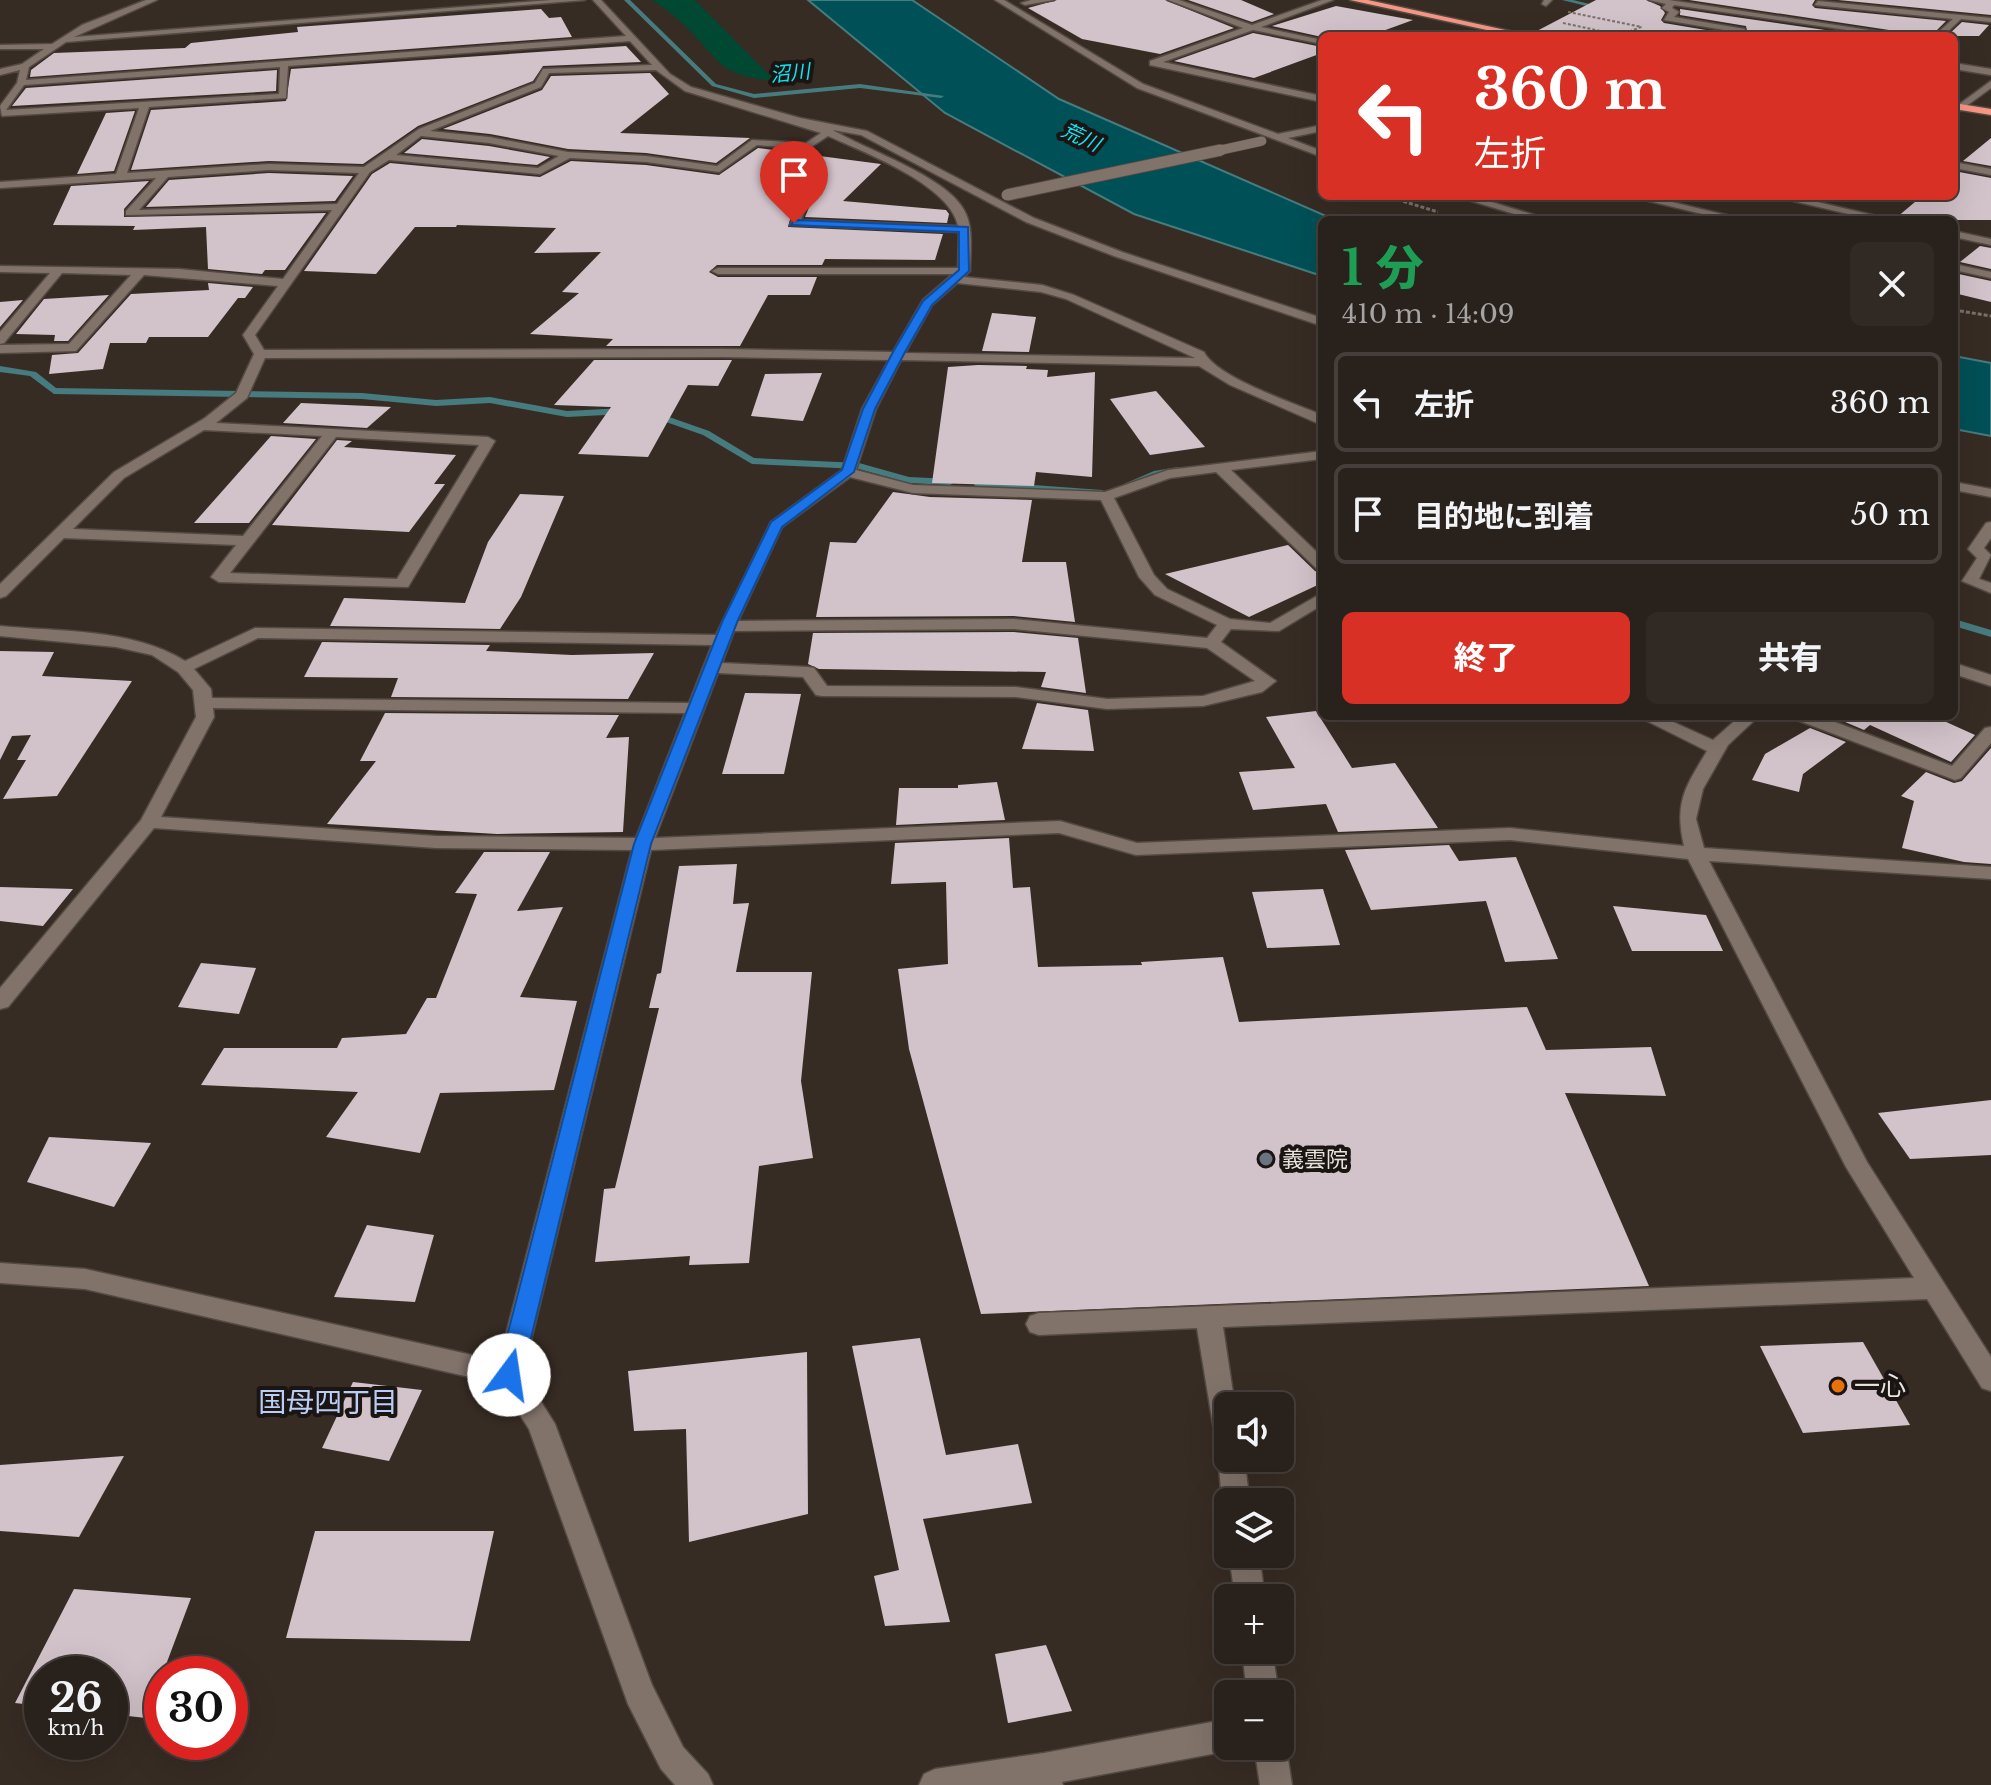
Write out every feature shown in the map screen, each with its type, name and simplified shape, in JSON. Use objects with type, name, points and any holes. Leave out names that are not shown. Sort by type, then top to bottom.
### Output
[{"type":"highway","points":[[1355,0],[1509,32]]},
{"type":"highway","points":[[1958,108],[1991,112]]},
{"type":"street","points":[[0,72],[25,66],[85,27],[153,0]]},
{"type":"street","points":[[0,47],[581,0]]},
{"type":"street","points":[[509,1375],[643,844],[725,633],[776,525],[850,466],[869,409],[927,303],[959,275],[964,229],[957,207],[931,187],[829,131],[688,89],[658,67],[597,0]]},
{"type":"street","points":[[999,0],[1123,78],[1318,153]]},
{"type":"street","points":[[1025,3],[1050,0]]},
{"type":"street","points":[[1172,0],[1249,28],[1318,41]]},
{"type":"street","points":[[1318,98],[1153,63],[1329,0]]},
{"type":"street","points":[[1653,0],[1876,32]]},
{"type":"street","points":[[1777,28],[1802,22],[1820,2],[1987,20]]},
{"type":"street","points":[[1674,3],[1666,8],[1675,12],[1667,18],[1742,31]]},
{"type":"street","points":[[1942,32],[1959,17]]},
{"type":"street","points":[[1720,32],[1754,30]]},
{"type":"street","points":[[21,83],[634,38]]},
{"type":"street","points":[[25,66],[21,83],[1,111],[5,114],[283,96],[284,64]]},
{"type":"street","points":[[260,354],[249,335],[366,170],[420,133],[538,85],[546,71],[658,67]]},
{"type":"street","points":[[1958,67],[1991,72]]},
{"type":"street","points":[[1958,107],[1991,84]]},
{"type":"street","points":[[121,175],[145,105]]},
{"type":"street","points":[[987,199],[1276,138],[1318,119]]},
{"type":"street","points":[[799,121],[864,133],[987,199],[1118,254],[1318,321]]},
{"type":"street","points":[[1292,129],[1318,128]]},
{"type":"street","points":[[420,133],[489,140],[568,155],[646,159],[719,169],[755,142],[808,146],[829,131]]},
{"type":"street","points":[[387,157],[540,171],[568,155]]},
{"type":"street","points":[[1958,166],[1991,172]]},
{"type":"street","points":[[0,185],[269,167],[366,170]]},
{"type":"street","points":[[166,173],[130,213],[339,207]]},
{"type":"street","points":[[1474,200],[1532,216]]},
{"type":"street","points":[[1651,200],[1724,216]]},
{"type":"street","points":[[1796,200],[1870,216]]},
{"type":"street","points":[[1816,216],[1836,200]]},
{"type":"street","points":[[802,206],[794,223],[964,229]]},
{"type":"street","points":[[1958,235],[1991,242]]},
{"type":"street","points":[[1958,268],[1991,275]]},
{"type":"street","points":[[0,269],[141,271],[285,283]]},
{"type":"street","points":[[0,340],[59,270]]},
{"type":"street","points":[[0,349],[72,348],[141,271]]},
{"type":"street","points":[[718,271],[959,275],[1042,289],[1070,297],[1200,355],[1202,362]]},
{"type":"street","points":[[260,354],[722,353],[1202,362],[1235,382],[1318,418]]},
{"type":"street","points":[[0,593],[119,475],[202,426],[244,390],[260,354]]},
{"type":"street","points":[[202,426],[488,441],[402,584],[219,577],[332,433]]},
{"type":"street","points":[[850,466],[913,489],[1106,496],[1168,474],[1318,456]]},
{"type":"street","points":[[1220,468],[1318,562]]},
{"type":"street","points":[[1958,487],[1991,493]]},
{"type":"street","points":[[1106,496],[1147,577],[1161,592],[1227,624],[1273,628],[1318,600]]},
{"type":"street","points":[[1991,526],[1976,549],[1985,557],[1970,581],[1991,588]]},
{"type":"street","points":[[61,533],[247,541]]},
{"type":"street","points":[[184,668],[255,633],[725,633],[1014,624],[1211,643],[1267,681],[1256,688],[1203,701],[1107,704],[1016,692],[822,691],[808,672],[712,668]]},
{"type":"street","points":[[1211,643],[1227,624]]},
{"type":"street","points":[[0,631],[116,642],[157,651],[184,668],[202,689],[205,717],[149,822],[0,1002]]},
{"type":"street","points":[[1958,669],[1991,681]]},
{"type":"street","points":[[203,703],[696,708]]},
{"type":"street","points":[[1655,720],[1717,749]]},
{"type":"street","points":[[1746,720],[1717,749],[1694,789],[1687,819],[1695,853],[1858,1167],[1991,1380]]},
{"type":"street","points":[[1813,720],[1955,774],[1991,732]]},
{"type":"street","points":[[149,822],[436,842],[643,844],[1060,827],[1136,849],[1510,834],[1695,853],[1991,873]]},
{"type":"street","points":[[0,1273],[85,1279],[509,1375],[541,1424],[639,1693],[672,1758],[697,1785]]},
{"type":"street","points":[[1039,1324],[1933,1288]]},
{"type":"street","points":[[1208,1317],[1220,1392]]},
{"type":"street","points":[[935,1785],[1046,1777],[1214,1738]]},
{"type":"street","points":[[1272,1760],[1276,1785]]},
{"type":"path","points":[[1558,10],[1642,27]]},
{"type":"path","points":[[1399,200],[1439,212]]},
{"type":"path","points":[[1958,311],[1991,316]]},
{"type":"green space","points":[[652,0],[695,0],[775,81],[729,70],[679,20]]},
{"type":"water","name":"荒川","points":[[808,0],[912,0],[1059,99],[1326,216],[1318,216],[1318,275],[1134,214],[945,113]]},
{"type":"water","points":[[1958,357],[1991,363],[1991,436],[1958,430]]},
{"type":"building","points":[[1057,0],[1165,0],[1234,28],[1160,54],[1082,39],[1028,8]]},
{"type":"building","points":[[1188,0],[1241,0],[1274,14],[1252,22]]},
{"type":"building","points":[[1596,0],[1646,0],[1660,6],[1665,13],[1661,20],[1664,23],[1718,32],[1535,32]]},
{"type":"building","points":[[1689,0],[1815,0],[1812,5],[1815,8],[1946,21],[1935,32],[1902,32]]},
{"type":"building","points":[[1838,0],[1991,0],[1991,15]]},
{"type":"building","points":[[1336,6],[1413,20],[1380,32],[1318,32],[1318,36],[1272,26]]},
{"type":"building","points":[[541,9],[549,18],[561,17],[572,37],[30,77],[31,70],[54,53],[185,48],[191,43],[298,32],[297,27]]},
{"type":"building","points":[[1680,9],[1839,32],[1746,32],[1746,26],[1680,15]]},
{"type":"building","points":[[1962,22],[1989,25],[1979,36],[1958,36],[1958,32],[1951,32]]},
{"type":"building","points":[[1253,33],[1318,46],[1318,54],[1254,78],[1174,61]]},
{"type":"building","points":[[626,46],[641,62],[543,66],[533,81],[418,126],[363,164],[269,161],[131,170],[151,110],[286,101],[291,69]]},
{"type":"building","points":[[277,70],[276,91],[12,106],[26,88]]},
{"type":"building","points":[[650,73],[669,94],[620,133],[750,138],[716,163],[646,153],[568,149],[490,134],[443,129],[542,90],[551,76]]},
{"type":"building","points":[[135,111],[114,171],[77,174],[106,113]]},
{"type":"building","points":[[1991,138],[1991,166],[1963,161]]},
{"type":"building","points":[[422,139],[550,157],[537,165],[404,153]]},
{"type":"building","points":[[758,148],[881,164],[843,201],[946,210],[949,214],[947,223],[805,217],[810,205],[800,200],[794,205],[788,227],[943,234],[935,260],[825,259],[822,265],[717,265],[709,272],[718,277],[817,277],[810,295],[768,295],[740,346],[606,346],[613,339],[530,334],[579,293],[562,292],[601,252],[534,253],[556,228],[415,227],[376,274],[304,271],[372,174],[390,163],[540,177],[571,161],[646,165],[719,175]]},
{"type":"building","points":[[1958,172],[1991,178],[1991,220],[1958,220],[1958,216],[1898,216],[1917,200],[1958,200]]},
{"type":"building","points":[[269,173],[353,176],[335,201],[146,207],[169,180]]},
{"type":"building","points":[[149,181],[124,209],[124,217],[326,213],[285,270],[265,270],[262,274],[208,269],[206,227],[133,230],[135,226],[53,225],[71,186]]},
{"type":"building","points":[[1980,246],[1991,248],[1991,269],[1960,262]]},
{"type":"building","points":[[1958,274],[1991,281],[1991,302],[1958,294]]},
{"type":"building","points":[[208,283],[253,287],[245,298],[238,298],[208,337],[149,337],[146,343],[110,343],[103,369],[49,374],[52,355],[78,353],[131,294],[209,290]]},
{"type":"building","points":[[109,295],[68,341],[54,341],[55,335],[16,334],[44,299]]},
{"type":"building","points":[[23,300],[0,327],[0,302]]},
{"type":"building","points":[[992,313],[1036,317],[1029,352],[982,351]]},
{"type":"building","points":[[594,360],[732,360],[718,386],[688,385],[648,457],[578,454],[611,407],[554,405]]},
{"type":"building","points":[[1027,366],[1026,369],[1048,370],[1047,377],[1095,372],[1092,477],[1036,472],[1034,486],[932,483],[948,367]]},
{"type":"building","points":[[822,373],[803,421],[751,416],[765,374]]},
{"type":"building","points":[[1156,391],[1205,447],[1150,455],[1110,399]]},
{"type":"building","points":[[301,403],[391,407],[367,428],[283,423]]},
{"type":"building","points":[[271,436],[316,439],[249,523],[194,523]]},
{"type":"building","points":[[337,440],[352,441],[344,447],[456,455],[434,484],[445,484],[409,532],[272,525]]},
{"type":"building","points":[[893,492],[930,497],[1032,500],[1022,562],[1066,562],[1075,622],[1014,616],[816,617],[830,542],[856,543]]},
{"type":"building","points":[[520,494],[564,496],[521,597],[500,629],[330,626],[344,598],[465,603],[488,542]]},
{"type":"building","points":[[1288,545],[1318,572],[1318,585],[1249,617],[1165,574]]},
{"type":"building","points":[[1014,632],[1078,638],[1086,693],[1041,687],[1046,672],[819,669],[808,664],[813,633]]},
{"type":"building","points":[[322,642],[490,645],[486,651],[572,655],[654,653],[628,699],[391,697],[398,678],[304,677]]},
{"type":"building","points":[[0,651],[54,652],[42,676],[132,681],[57,796],[3,799],[26,760],[17,760],[31,735],[12,736],[0,760]]},
{"type":"building","points":[[745,693],[801,694],[784,774],[722,774]]},
{"type":"building","points":[[1037,703],[1088,710],[1094,751],[1022,749]]},
{"type":"building","points":[[1316,711],[1318,720],[1322,720],[1352,768],[1395,763],[1438,828],[1338,832],[1326,804],[1253,810],[1239,772],[1295,768],[1266,717]]},
{"type":"building","points":[[385,713],[619,715],[606,738],[629,737],[623,832],[497,834],[327,824],[376,761],[360,761]]},
{"type":"building","points":[[1840,720],[1942,720],[1975,735],[1951,762],[1870,725],[1864,730]]},
{"type":"building","points":[[1810,728],[1846,742],[1803,774],[1799,792],[1752,780],[1765,754]]},
{"type":"building","points":[[1991,748],[1991,864],[1964,862],[1902,848],[1914,801],[1901,796],[1926,772],[1954,783],[1962,781]]},
{"type":"building","points":[[997,782],[1005,820],[896,825],[899,788],[958,788],[958,785]]},
{"type":"building","name":"義雲院","points":[[1009,838],[1013,888],[1030,887],[1038,967],[1142,965],[1141,962],[1223,957],[1239,1022],[1527,1007],[1546,1050],[1651,1047],[1666,1096],[1565,1093],[1649,1286],[981,1314],[909,1049],[898,969],[948,964],[946,882],[891,884],[895,843]]},
{"type":"building","points":[[1449,845],[1459,861],[1516,857],[1558,959],[1505,962],[1486,901],[1371,910],[1345,850]]},
{"type":"building","points":[[484,852],[550,852],[517,911],[563,907],[520,997],[577,1001],[554,1090],[440,1093],[420,1153],[326,1137],[358,1092],[201,1085],[224,1048],[337,1048],[342,1038],[406,1034],[427,998],[436,998],[477,894],[455,893]]},
{"type":"building","points":[[737,864],[733,904],[749,903],[736,972],[812,972],[801,1081],[813,1158],[759,1166],[749,1263],[689,1265],[690,1256],[595,1262],[604,1189],[615,1188],[659,1008],[649,1008],[657,974],[661,973],[679,866]]},
{"type":"building","points":[[0,887],[73,889],[43,926],[0,921]]},
{"type":"building","points":[[1323,889],[1340,945],[1267,948],[1252,892]]},
{"type":"building","points":[[1613,906],[1706,915],[1723,951],[1632,951]]},
{"type":"building","points":[[201,963],[256,968],[239,1014],[178,1007]]},
{"type":"building","points":[[1991,1100],[1991,1155],[1910,1159],[1878,1113]]},
{"type":"building","points":[[49,1137],[151,1143],[114,1207],[27,1182]]},
{"type":"building","points":[[367,1225],[434,1235],[415,1302],[334,1297]]},
{"type":"building","points":[[920,1338],[946,1455],[1018,1444],[1032,1503],[923,1519],[950,1622],[885,1626],[874,1576],[899,1570],[852,1346]]},
{"type":"building","points":[[1863,1342],[1910,1425],[1803,1433],[1760,1346]]},
{"type":"building","points":[[807,1352],[808,1514],[689,1542],[686,1429],[634,1431],[628,1371]]},
{"type":"building","points":[[353,1382],[422,1390],[389,1461],[322,1448]]},
{"type":"building","points":[[124,1456],[79,1537],[0,1531],[0,1465]]},
{"type":"building","points":[[315,1531],[494,1531],[470,1641],[286,1638]]},
{"type":"building","points":[[74,1589],[191,1598],[169,1656],[144,1656],[144,1718],[128,1716],[128,1656],[39,1656]]},
{"type":"building","points":[[1046,1645],[1072,1711],[1008,1723],[995,1654]]},
{"type":"building","points":[[24,1686],[24,1704],[15,1703]]},
{"type":"waterway","name":"沼川","points":[[627,0],[714,85],[754,96],[860,86],[941,96]]},
{"type":"waterway","points":[[1565,0],[1603,8]]},
{"type":"waterway","points":[[0,369],[33,374],[54,391],[362,396],[436,403],[490,400],[567,414],[624,411]]},
{"type":"waterway","points":[[652,414],[706,433],[752,461],[859,466],[909,480],[950,482]]},
{"type":"waterway","points":[[1129,484],[1158,473],[1178,470]]},
{"type":"waterway","points":[[979,484],[1102,493]]},
{"type":"waterway","points":[[1958,623],[1991,634]]},
{"type":"place","name":"義雲院","points":[[1266,1159]]},
{"type":"place","name":"一心","points":[[1838,1386]]},
{"type":"district","name":"国母四丁目","points":[[328,1402]]},
{"type":"route","points":[[509,1375],[643,844],[730,620],[776,525],[848,472],[869,409],[927,303],[964,271],[964,229],[794,223]]}]
